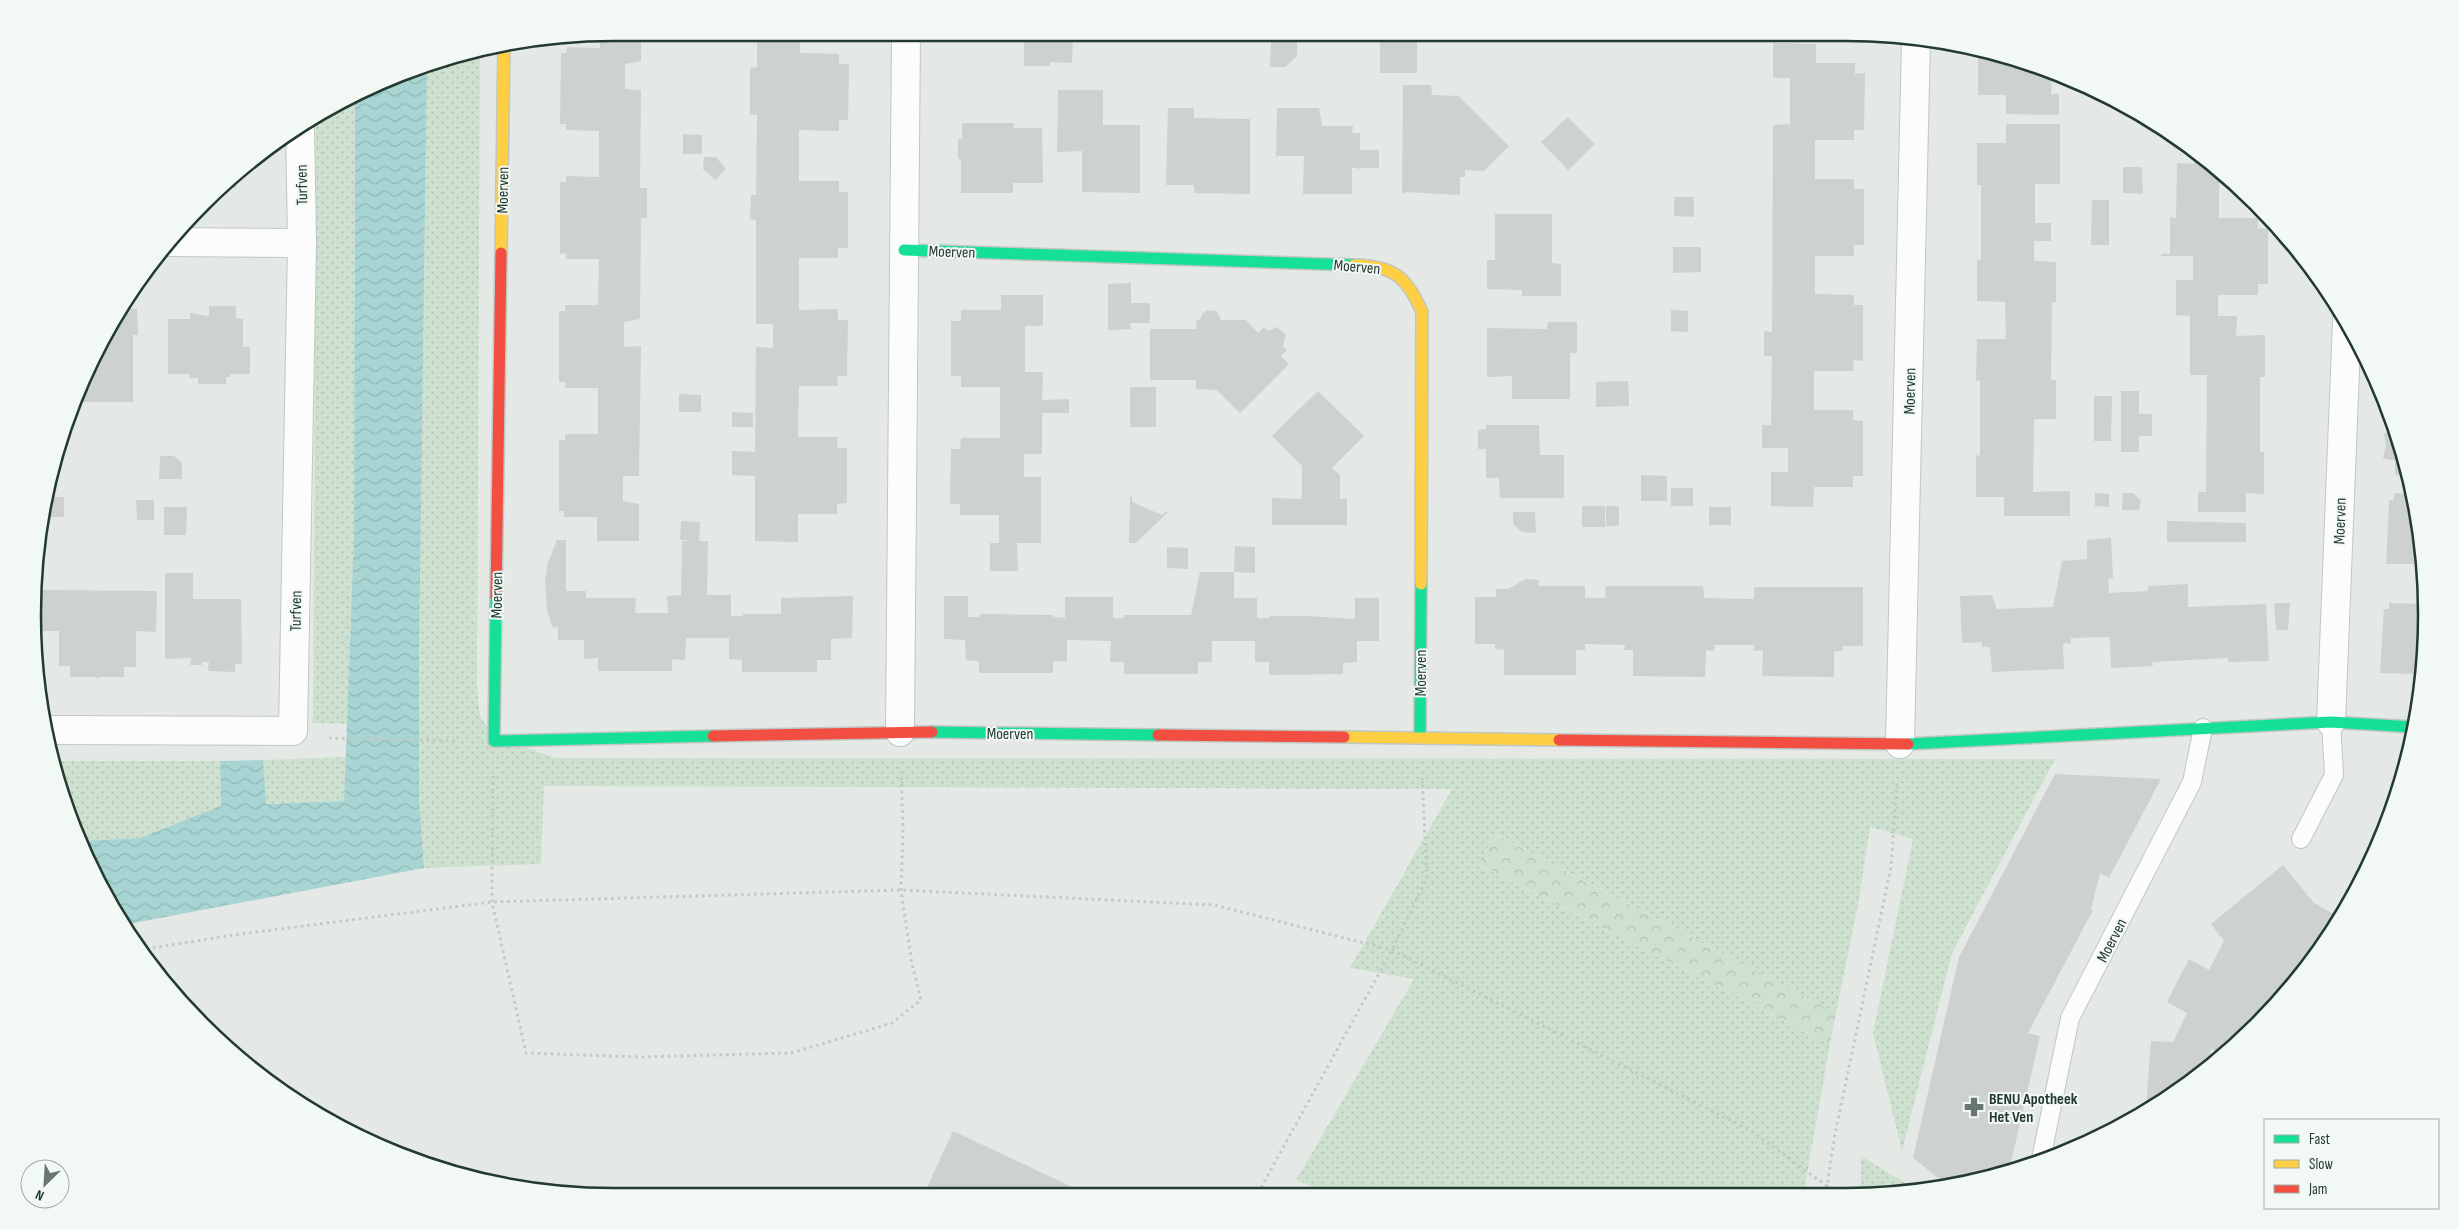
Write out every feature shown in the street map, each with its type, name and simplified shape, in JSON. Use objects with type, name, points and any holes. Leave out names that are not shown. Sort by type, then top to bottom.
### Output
[{"type":"street","name":"Moerven","points":[[900,732],[906,41]]},
{"type":"street","name":"Moerven","points":[[1900,744],[1916,46]]},
{"type":"street","name":"Moerven","points":[[504,52],[494,741],[900,732],[1420,736],[1900,744],[2331,722],[2407,727]]},
{"type":"street","name":"Turfven","points":[[53,730],[293,731],[302,243],[300,135]]},
{"type":"street","points":[[180,242],[302,243]]},
{"type":"street","name":"Moerven","points":[[904,250],[1366,264],[1391,269],[1410,284],[1422,312],[1420,736]]},
{"type":"street","name":"Moerven","points":[[2331,722],[2345,336]]},
{"type":"lane","name":"Moerven","points":[[2301,839],[2334,775],[2331,722]]},
{"type":"lane","name":"Moerven","points":[[2042,1152],[2070,1018],[2192,782],[2203,728]]},
{"type":"path","points":[[494,741],[490,838],[492,902],[526,1053],[640,1057],[791,1053],[892,1023],[921,1000],[912,964],[901,890],[903,832],[900,732]]},
{"type":"path","points":[[1261,1188],[1392,950],[1427,878],[1420,736]]},
{"type":"path","points":[[324,738],[463,741]]},
{"type":"path","points":[[1827,1186],[1835,1134],[1891,867],[1900,744]]},
{"type":"path","points":[[149,948],[233,935],[492,902],[901,890],[1214,905],[1392,950],[1750,1130],[1829,1188]]},
{"type":"green space","points":[[480,58],[477,686],[480,716],[493,736],[555,758],[2055,759],[1952,953],[1902,1151],[1873,1033],[1913,839],[1870,827],[1858,905],[1836,1013],[1496,834],[1479,865],[1830,1044],[1805,1188],[1318,1188],[1296,1180],[1414,979],[1350,968],[1452,789],[544,786],[541,864],[424,868],[419,798],[419,659],[427,73]]},
{"type":"green space","points":[[355,103],[354,536],[347,724],[313,723],[316,126]]},
{"type":"green space","points":[[346,757],[344,801],[265,804],[263,760]]},
{"type":"green space","points":[[61,761],[220,761],[222,806],[140,838],[88,841],[72,799]]},
{"type":"green space","points":[[1495,834],[1836,1013],[1830,1044],[1478,864]]},
{"type":"green space","points":[[1861,1156],[1907,1184],[1882,1187],[1861,1187]]},
{"type":"water","points":[[427,73],[419,659],[419,798],[424,868],[132,923],[100,868],[88,841],[140,838],[221,806],[220,761],[263,760],[266,804],[344,801],[354,536],[355,103]]},
{"type":"building","points":[[600,41],[641,41],[641,61],[625,64],[625,89],[641,90],[640,188],[647,188],[647,218],[641,218],[640,319],[624,322],[624,347],[641,346],[639,476],[623,476],[623,501],[639,504],[639,541],[597,541],[597,517],[564,517],[564,511],[559,511],[559,440],[565,440],[565,434],[598,434],[598,388],[565,388],[565,382],[559,382],[559,311],[565,311],[565,305],[598,305],[599,259],[566,259],[566,253],[560,254],[560,182],[566,182],[566,176],[599,177],[599,131],[566,130],[566,124],[560,124],[561,53],[566,53],[567,47],[600,48]]},
{"type":"building","points":[[800,41],[800,53],[839,54],[839,64],[849,64],[848,120],[839,120],[839,131],[799,130],[799,181],[839,181],[839,192],[848,192],[848,248],[838,248],[838,258],[799,258],[799,310],[838,309],[838,320],[848,320],[847,376],[837,376],[838,386],[799,386],[798,437],[838,437],[837,448],[847,448],[847,503],[837,504],[837,514],[798,514],[798,542],[755,541],[755,476],[732,475],[732,451],[755,452],[756,347],[773,348],[773,324],[756,324],[756,220],[750,219],[751,195],[756,195],[757,115],[750,115],[750,68],[757,67],[757,42],[736,42]]},
{"type":"building","points":[[1024,41],[1073,41],[1072,63],[1050,62],[1050,66],[1024,66]]},
{"type":"building","points":[[1271,41],[1297,41],[1297,56],[1285,67],[1270,67]]},
{"type":"building","points":[[1380,41],[1417,41],[1417,73],[1380,73]]},
{"type":"building","points":[[1773,43],[1816,44],[1816,63],[1855,63],[1855,74],[1865,73],[1864,130],[1854,130],[1854,140],[1815,140],[1815,179],[1854,179],[1854,189],[1864,189],[1864,245],[1854,245],[1854,256],[1815,256],[1815,294],[1854,295],[1854,305],[1863,305],[1863,361],[1854,360],[1853,371],[1814,371],[1814,410],[1853,410],[1853,420],[1863,421],[1863,476],[1853,476],[1853,487],[1814,487],[1813,507],[1771,506],[1771,472],[1788,472],[1788,448],[1762,448],[1762,425],[1771,425],[1772,356],[1764,356],[1764,331],[1772,332],[1773,125],[1790,124],[1790,78],[1773,78]]},
{"type":"building","points":[[1978,57],[2052,80],[2051,94],[2059,94],[2059,115],[2006,114],[2006,95],[1978,95]]},
{"type":"building","points":[[1403,85],[1431,85],[1432,95],[1458,96],[1509,146],[1484,171],[1465,170],[1465,177],[1460,177],[1460,195],[1406,192],[1402,194]]},
{"type":"building","points":[[1058,90],[1103,90],[1103,125],[1140,125],[1140,193],[1082,192],[1082,151],[1057,152]]},
{"type":"building","points":[[1168,108],[1194,108],[1194,118],[1250,119],[1250,194],[1194,193],[1194,185],[1166,185]]},
{"type":"building","points":[[1277,108],[1319,108],[1322,126],[1353,126],[1352,133],[1360,133],[1360,150],[1379,150],[1379,168],[1360,168],[1358,170],[1358,168],[1352,168],[1352,194],[1303,194],[1304,156],[1278,156],[1276,159]]},
{"type":"building","points":[[1568,117],[1595,144],[1568,170],[1541,142]]},
{"type":"building","points":[[962,123],[1014,123],[1013,128],[1042,128],[1043,183],[1013,183],[1013,193],[961,193],[961,159],[958,159],[958,139],[962,139]]},
{"type":"building","points":[[2006,124],[2060,124],[2060,184],[2035,184],[2035,223],[2051,223],[2051,241],[2034,241],[2034,261],[2056,262],[2056,302],[2052,303],[2051,380],[2056,380],[2056,419],[2034,419],[2033,492],[2070,491],[2070,516],[2004,516],[2004,497],[1976,497],[1976,455],[1980,456],[1980,380],[1976,381],[1977,339],[2006,339],[2005,302],[1977,301],[1977,260],[1981,260],[1981,185],[1977,185],[1977,143],[2006,143]]},
{"type":"building","points":[[683,134],[702,135],[702,154],[683,154]]},
{"type":"building","points":[[704,157],[716,157],[726,169],[715,180],[703,169]]},
{"type":"building","points":[[2194,161],[2219,182],[2219,218],[2258,218],[2258,228],[2268,229],[2268,284],[2258,284],[2258,295],[2218,295],[2218,316],[2237,316],[2236,336],[2265,335],[2265,377],[2260,377],[2260,452],[2264,452],[2264,494],[2246,493],[2246,512],[2198,512],[2198,492],[2206,492],[2207,375],[2190,375],[2190,316],[2176,315],[2176,280],[2193,280],[2193,256],[2161,256],[2161,254],[2170,254],[2170,217],[2176,218],[2177,163],[2194,164]]},
{"type":"building","points":[[2123,167],[2142,167],[2143,194],[2123,193]]},
{"type":"building","points":[[1674,197],[1694,197],[1694,217],[1674,216]]},
{"type":"building","points":[[2092,200],[2109,200],[2109,245],[2091,245]]},
{"type":"building","points":[[1495,214],[1552,214],[1552,263],[1561,264],[1561,296],[1522,296],[1522,290],[1487,289],[1487,260],[1495,260]]},
{"type":"building","points":[[1673,247],[1701,247],[1701,272],[1673,273]]},
{"type":"building","points":[[1131,283],[1131,303],[1150,303],[1150,323],[1130,323],[1131,329],[1108,330],[1108,284]]},
{"type":"building","points":[[1001,295],[1043,295],[1043,326],[1025,326],[1025,372],[1043,372],[1042,400],[1069,399],[1069,413],[1042,413],[1042,454],[1024,454],[1024,477],[1041,477],[1041,543],[1017,543],[1018,571],[990,571],[990,543],[999,543],[999,515],[960,515],[960,504],[950,504],[951,449],[960,449],[961,438],[1000,438],[1000,387],[961,387],[961,376],[951,376],[951,321],[961,321],[961,310],[1001,310]]},
{"type":"building","points":[[209,306],[236,306],[236,318],[243,319],[243,347],[250,347],[250,374],[230,374],[230,377],[226,377],[226,384],[198,384],[198,378],[189,378],[189,374],[168,374],[168,319],[190,319],[190,313],[209,316]]},
{"type":"building","points":[[130,309],[137,309],[138,335],[133,335],[133,402],[82,402],[100,361]]},
{"type":"building","points":[[1207,310],[1217,311],[1221,320],[1246,320],[1258,333],[1264,327],[1268,331],[1277,327],[1286,335],[1283,346],[1287,350],[1281,356],[1289,364],[1240,413],[1217,390],[1196,389],[1196,380],[1150,380],[1150,329],[1197,329],[1196,320],[1200,320],[1202,314]]},
{"type":"building","points":[[1671,310],[1688,311],[1688,332],[1671,331]]},
{"type":"building","points":[[1548,322],[1577,322],[1577,353],[1570,353],[1570,399],[1512,399],[1512,376],[1487,377],[1487,328],[1547,329]]},
{"type":"building","points":[[1628,381],[1629,406],[1596,407],[1596,382]]},
{"type":"building","points":[[1130,387],[1156,387],[1156,427],[1130,427]]},
{"type":"building","points":[[1318,391],[1364,436],[1332,468],[1340,475],[1340,499],[1347,499],[1347,525],[1272,525],[1272,498],[1302,499],[1302,466],[1272,436]]},
{"type":"building","points":[[2121,391],[2139,391],[2139,414],[2152,414],[2152,436],[2139,436],[2139,452],[2121,452]]},
{"type":"building","points":[[679,394],[701,395],[701,412],[679,412]]},
{"type":"building","points":[[2094,396],[2112,396],[2111,441],[2094,441]]},
{"type":"building","points":[[732,412],[753,413],[753,427],[732,427]]},
{"type":"building","points":[[1486,425],[1539,425],[1540,455],[1564,455],[1564,498],[1500,498],[1499,478],[1486,478],[1486,449],[1478,449],[1478,430],[1486,429]]},
{"type":"building","points":[[2388,432],[2400,475],[2395,475],[2395,461],[2383,458],[2386,446],[2384,433]]},
{"type":"building","points":[[160,456],[174,456],[182,463],[182,479],[159,479]]},
{"type":"building","points":[[1641,475],[1667,476],[1667,501],[1641,501]]},
{"type":"building","points":[[1671,488],[1693,488],[1693,506],[1671,506]]},
{"type":"building","points":[[2095,493],[2109,494],[2109,507],[2095,506]]},
{"type":"building","points":[[2123,493],[2133,493],[2141,501],[2139,510],[2122,510]]},
{"type":"building","points":[[2394,493],[2405,494],[2416,564],[2386,564],[2389,500],[2394,500]]},
{"type":"building","points":[[1130,496],[1132,497],[1132,502],[1162,515],[1166,511],[1168,512],[1136,543],[1129,543]]},
{"type":"building","points":[[53,497],[64,497],[64,517],[50,517]]},
{"type":"building","points":[[136,500],[154,500],[154,520],[137,520]]},
{"type":"building","points":[[1582,506],[1605,506],[1605,527],[1582,527]]},
{"type":"building","points":[[1606,506],[1619,506],[1619,526],[1606,526]]},
{"type":"building","points":[[164,507],[187,507],[186,535],[164,535]]},
{"type":"building","points":[[1709,507],[1731,507],[1731,525],[1709,525]]},
{"type":"building","points":[[1513,512],[1535,512],[1536,533],[1522,532],[1513,524]]},
{"type":"building","points":[[681,521],[700,522],[699,541],[708,541],[707,595],[731,595],[731,616],[743,616],[743,614],[781,614],[781,598],[853,596],[852,638],[831,639],[831,660],[817,660],[817,672],[742,672],[742,660],[729,659],[729,638],[686,638],[685,660],[672,659],[672,671],[598,671],[598,658],[584,659],[584,640],[558,640],[558,626],[553,628],[547,610],[545,581],[548,562],[557,540],[566,540],[566,591],[586,591],[586,598],[636,598],[635,613],[668,613],[667,596],[681,595],[682,541],[696,541],[680,540]]},
{"type":"building","points":[[2167,521],[2246,523],[2246,542],[2167,542]]},
{"type":"building","points":[[2111,538],[2113,578],[2108,579],[2109,593],[2148,591],[2148,586],[2188,584],[2188,607],[2266,604],[2269,661],[2228,662],[2228,658],[2152,662],[2153,666],[2111,668],[2110,637],[2071,638],[2071,644],[2063,643],[2064,669],[1992,672],[1990,647],[1982,647],[1982,642],[1962,643],[1960,596],[1992,595],[1997,609],[2053,607],[2062,561],[2087,559],[2087,540]]},
{"type":"building","points":[[1235,546],[1255,547],[1255,573],[1234,572]]},
{"type":"building","points":[[1167,547],[1188,548],[1188,569],[1167,568]]},
{"type":"building","points":[[1200,572],[1234,572],[1234,598],[1257,598],[1257,618],[1269,618],[1269,616],[1306,616],[1355,619],[1355,598],[1379,598],[1379,641],[1357,641],[1357,662],[1343,663],[1343,674],[1269,675],[1269,662],[1255,662],[1255,641],[1212,641],[1212,662],[1198,662],[1198,674],[1124,674],[1124,662],[1110,662],[1111,641],[1067,640],[1067,661],[1053,662],[1053,673],[979,673],[979,661],[966,660],[965,640],[944,639],[944,596],[968,596],[968,617],[979,617],[980,614],[1053,615],[1054,617],[1065,618],[1065,597],[1113,597],[1113,618],[1124,618],[1124,615],[1191,615]]},
{"type":"building","points":[[165,573],[193,573],[193,599],[241,599],[242,664],[235,664],[235,672],[208,671],[209,662],[202,662],[202,665],[190,665],[191,658],[165,659]]},
{"type":"building","points":[[1526,579],[1539,580],[1539,586],[1585,586],[1585,598],[1605,598],[1606,586],[1703,586],[1704,598],[1754,599],[1754,587],[1863,587],[1863,646],[1843,646],[1843,651],[1834,651],[1834,677],[1762,676],[1763,650],[1754,651],[1754,645],[1714,645],[1714,651],[1706,650],[1705,677],[1633,676],[1633,650],[1624,650],[1625,645],[1585,644],[1585,650],[1576,650],[1576,675],[1504,675],[1504,650],[1495,649],[1495,644],[1475,644],[1475,597],[1496,597],[1496,589],[1508,589]]},
{"type":"building","points":[[42,590],[157,591],[156,632],[136,631],[136,667],[124,667],[124,677],[99,677],[99,679],[96,677],[70,677],[70,666],[59,666],[59,631],[41,631]]},
{"type":"building","points":[[2274,603],[2290,603],[2288,630],[2276,630]]},
{"type":"building","points":[[2389,603],[2418,604],[2415,674],[2380,673],[2384,609],[2389,609]]},
{"type":"building","points":[[2055,774],[2161,779],[2109,878],[2100,873],[2091,909],[2093,910],[2028,1033],[2040,1036],[2011,1162],[1940,1180],[1913,1158],[1959,957]]},
{"type":"building","points":[[2283,865],[2314,903],[2333,914],[2299,963],[2250,1020],[2215,1051],[2211,1049],[2211,1054],[2193,1069],[2146,1101],[2151,1041],[2173,1042],[2187,1013],[2167,1002],[2189,959],[2209,970],[2224,941],[2211,924]]},
{"type":"building","points":[[953,1131],[1074,1188],[927,1188]]},
{"type":"traffic: fast","points":[[904,250],[1354,265]]},
{"type":"traffic: fast","points":[[1420,736],[1421,584]]},
{"type":"traffic: fast","points":[[496,597],[494,741],[713,736]]},
{"type":"traffic: fast","points":[[1908,744],[2331,722],[2407,727]]},
{"type":"traffic: fast","points":[[932,732],[1158,735]]},
{"type":"traffic: slow","points":[[501,253],[504,52]]},
{"type":"traffic: slow","points":[[1354,265],[1379,268],[1397,276],[1411,290],[1422,312],[1421,584]]},
{"type":"traffic: slow","points":[[1344,737],[1559,740]]},
{"type":"traffic: jam","points":[[496,597],[501,253]]},
{"type":"traffic: jam","points":[[713,736],[932,732]]},
{"type":"traffic: jam","points":[[1158,735],[1344,737]]},
{"type":"traffic: jam","points":[[1559,740],[1908,744]]},
{"type":"place","name":"BENU Apotheek Het Ven","points":[[1974,1107]]}]
